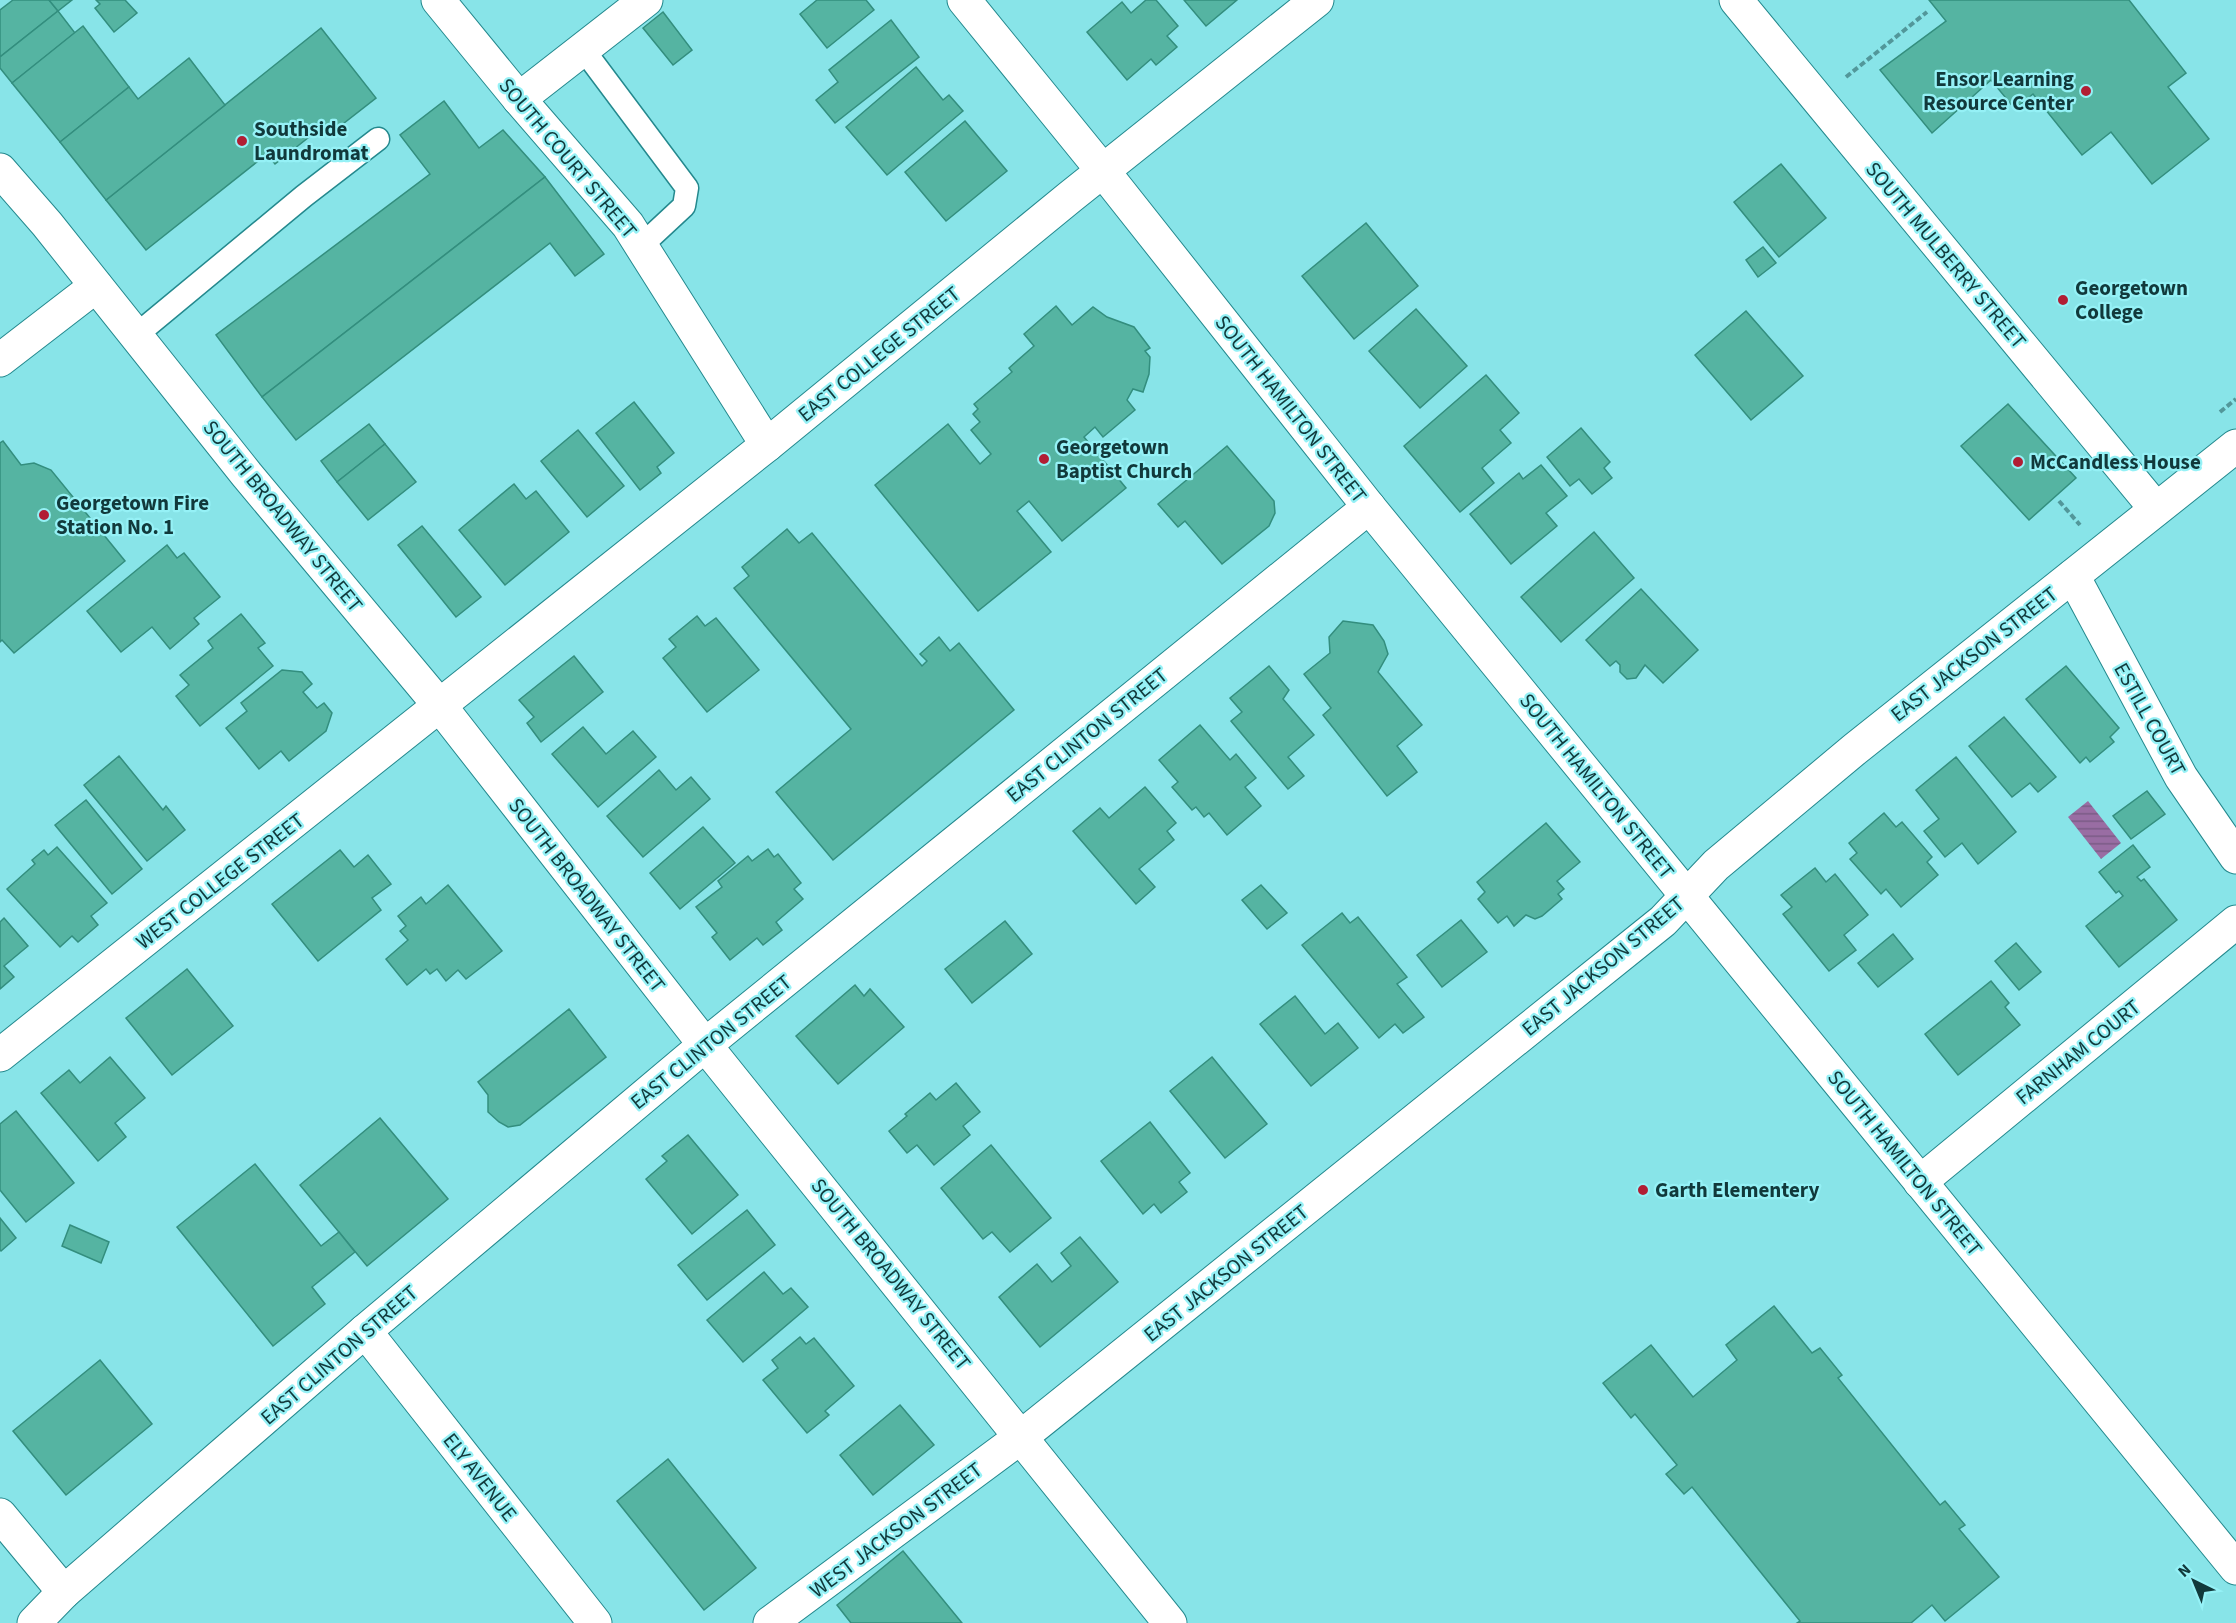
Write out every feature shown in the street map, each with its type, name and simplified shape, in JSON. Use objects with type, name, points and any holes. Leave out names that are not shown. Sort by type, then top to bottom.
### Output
[{"type":"street","name":"SOUTH COURT STREET","points":[[438,0],[519,99],[628,225],[767,445]]},
{"type":"street","points":[[519,99],[646,0]]},
{"type":"street","name":"SOUTH HAMILTON STREET","points":[[964,0],[1103,171],[1369,507],[2236,1568]]},
{"type":"street","name":"EAST COLLEGE STREET","points":[[440,706],[1317,0]]},
{"type":"street","name":"SOUTH MULBERRY STREET","points":[[1736,0],[2156,509]]},
{"type":"street","name":"SOUTH BROADWAY STREET","points":[[0,171],[255,484],[440,706],[705,1045],[1170,1623]]},
{"type":"street","points":[[0,360],[96,286]]},
{"type":"street","name":"EAST JACKSON STREET","points":[[1021,1437],[1664,921],[1716,865],[1855,748],[2236,446]]},
{"type":"street","name":"EAST CLINTON STREET","points":[[34,1623],[64,1592],[365,1331],[705,1045],[1369,507]]},
{"type":"street","name":"ESTILL COURT","points":[[2073,576],[2181,777],[2236,857]]},
{"type":"street","name":"WEST COLLEGE STREET","points":[[0,1055],[440,706]]},
{"type":"street","name":"FARNHAM COURT","points":[[1920,1182],[2236,922]]},
{"type":"street","name":"ELY AVENUE","points":[[365,1331],[595,1623]]},
{"type":"street","name":"WEST JACKSON STREET","points":[[770,1623],[1021,1437]]},
{"type":"street","points":[[0,1515],[64,1592]]},
{"type":"lane","points":[[583,49],[687,188],[684,206],[641,246]]},
{"type":"lane","points":[[135,336],[304,196],[378,139]]},
{"type":"path","points":[[1838,83],[1927,12]]},
{"type":"shaded area","points":[[2088,801],[2121,843],[2101,859],[2068,817]]},
{"type":"building","points":[[13,0],[49,0],[58,11],[0,57],[0,10]]},
{"type":"building","points":[[49,0],[72,0],[58,11]]},
{"type":"building","points":[[96,0],[125,0],[137,13],[114,32],[95,8],[100,4]]},
{"type":"building","points":[[817,0],[866,0],[874,10],[827,48],[800,14]]},
{"type":"building","points":[[1146,0],[1156,0],[1178,26],[1167,36],[1177,47],[1156,65],[1151,59],[1127,80],[1087,32],[1122,2],[1131,13]]},
{"type":"building","points":[[1184,0],[1237,0],[1206,26]]},
{"type":"building","name":"Ensor Learning Resource Center","points":[[1929,0],[2129,0],[2186,73],[2168,87],[2209,139],[2152,184],[2111,132],[2082,155],[2033,94],[2015,109],[1991,80],[1932,133],[1880,70],[1946,21]]},
{"type":"building","points":[[58,11],[75,33],[12,83],[0,68],[0,57]]},
{"type":"building","points":[[663,12],[692,50],[673,65],[643,28]]},
{"type":"building","points":[[891,20],[919,57],[835,123],[816,100],[838,82],[829,70]]},
{"type":"building","points":[[83,26],[129,87],[60,142],[12,83]]},
{"type":"building","name":"Southside Laundromat","points":[[321,28],[376,98],[330,134],[323,126],[275,164],[267,154],[146,250],[106,200]]},
{"type":"building","points":[[189,58],[225,105],[106,200],[60,142],[129,87],[138,99]]},
{"type":"building","points":[[916,67],[943,100],[949,95],[963,111],[887,175],[846,127]]},
{"type":"building","points":[[444,101],[479,148],[503,130],[545,177],[262,397],[216,335],[430,174],[400,135]]},
{"type":"building","points":[[965,121],[1007,171],[946,221],[905,172]]},
{"type":"building","points":[[1781,164],[1826,218],[1779,257],[1734,202]]},
{"type":"building","points":[[545,177],[604,254],[575,276],[550,243],[296,440],[262,397]]},
{"type":"building","points":[[1366,223],[1418,286],[1354,339],[1302,276]]},
{"type":"building","points":[[1763,247],[1776,263],[1758,277],[1746,260]]},
{"type":"building","name":"Georgetown Baptist Church","points":[[1056,306],[1072,325],[1093,307],[1107,317],[1134,327],[1150,348],[1145,351],[1150,357],[1149,374],[1143,392],[1133,389],[1127,400],[1135,410],[1103,437],[1095,427],[1084,437],[1126,488],[1062,541],[1029,501],[1017,511],[1051,552],[978,611],[875,485],[948,424],[980,464],[991,454],[971,430],[980,422],[973,414],[978,409],[974,404],[1012,372],[1009,368],[1034,346],[1024,334]]},
{"type":"building","points":[[1416,309],[1467,366],[1420,408],[1369,351]]},
{"type":"building","points":[[1746,311],[1803,376],[1751,420],[1695,355]]},
{"type":"building","points":[[1486,375],[1519,413],[1500,430],[1511,443],[1482,468],[1494,483],[1460,512],[1404,446]]},
{"type":"building","points":[[634,402],[674,453],[657,467],[661,473],[640,490],[596,433]]},
{"type":"building","name":"McCandless House","points":[[2008,404],[2076,478],[2029,520],[1961,446]]},
{"type":"building","points":[[369,424],[385,444],[337,482],[321,461]]},
{"type":"building","points":[[1581,428],[1610,462],[1604,468],[1612,478],[1592,494],[1579,479],[1570,486],[1547,457]]},
{"type":"building","points":[[578,430],[624,486],[587,517],[541,461]]},
{"type":"building","name":"Georgetown Fire Station No. 1","points":[[3,441],[21,465],[34,463],[51,470],[125,561],[14,653],[2,640],[0,642],[0,443]]},
{"type":"building","points":[[385,444],[416,482],[368,520],[337,482]]},
{"type":"building","points":[[1227,446],[1274,501],[1275,513],[1269,526],[1222,564],[1185,521],[1178,527],[1158,504]]},
{"type":"building","points":[[1541,465],[1567,496],[1546,513],[1557,526],[1511,564],[1470,514],[1519,473],[1523,479]]},
{"type":"building","points":[[514,484],[526,499],[536,491],[569,532],[505,585],[459,530]]},
{"type":"building","points":[[422,526],[481,597],[456,617],[398,545]]},
{"type":"building","points":[[787,529],[799,543],[812,533],[922,666],[927,661],[920,654],[939,637],[950,651],[959,643],[1014,710],[833,860],[776,792],[851,729],[734,588],[749,576],[742,567]]},
{"type":"building","points":[[1594,532],[1634,578],[1561,642],[1521,597]]},
{"type":"building","points":[[167,545],[177,558],[184,553],[220,597],[194,618],[199,624],[170,649],[152,627],[121,652],[87,611]]},
{"type":"building","points":[[1641,589],[1698,650],[1663,683],[1645,665],[1636,678],[1627,679],[1620,672],[1620,665],[1616,661],[1610,666],[1586,640]]},
{"type":"building","points":[[241,614],[265,643],[258,648],[273,666],[200,726],[176,696],[189,685],[180,675],[213,648],[208,641]]},
{"type":"building","points":[[697,616],[705,626],[716,618],[759,670],[707,712],[663,658],[676,647],[669,639]]},
{"type":"building","points":[[1343,621],[1373,625],[1384,641],[1388,654],[1378,672],[1422,725],[1397,746],[1417,772],[1387,796],[1323,715],[1331,708],[1304,674],[1330,653],[1329,637]]},
{"type":"building","points":[[574,656],[603,692],[541,742],[527,723],[534,717],[519,700]]},
{"type":"building","points":[[1269,666],[1289,690],[1283,699],[1314,735],[1288,757],[1304,776],[1288,789],[1231,721],[1242,712],[1230,698]]},
{"type":"building","points":[[2066,666],[2119,728],[2110,737],[2114,742],[2090,762],[2086,757],[2080,763],[2026,699]]},
{"type":"building","points":[[282,670],[302,672],[312,684],[303,692],[317,708],[324,703],[332,713],[326,731],[289,761],[281,751],[259,769],[226,728],[247,711],[241,703]]},
{"type":"building","points":[[2004,717],[2056,777],[2038,792],[2030,783],[2012,797],[1969,746]]},
{"type":"building","points":[[1200,725],[1230,760],[1236,754],[1256,778],[1245,787],[1261,806],[1227,835],[1209,813],[1204,817],[1196,807],[1192,810],[1172,787],[1178,782],[1159,760]]},
{"type":"building","points":[[583,727],[606,754],[633,731],[656,757],[598,807],[552,754]]},
{"type":"building","points":[[119,756],[163,810],[166,806],[185,830],[147,861],[84,785]]},
{"type":"building","points":[[1956,757],[2016,832],[1978,864],[1962,843],[1945,857],[1924,831],[1939,819],[1916,790]]},
{"type":"building","points":[[659,770],[676,790],[691,777],[710,799],[643,857],[607,816]]},
{"type":"building","points":[[1145,787],[1176,823],[1167,831],[1174,840],[1139,869],[1155,887],[1136,904],[1073,831],[1100,808],[1109,818]]},
{"type":"building","points":[[2147,791],[2165,814],[2131,839],[2113,816]]},
{"type":"building","points":[[86,800],[142,869],[112,894],[55,825]]},
{"type":"building","points":[[1884,813],[1896,827],[1902,822],[1932,857],[1927,862],[1938,875],[1901,907],[1886,889],[1881,894],[1850,859],[1857,853],[1849,843]]},
{"type":"building","points":[[1546,823],[1580,862],[1557,881],[1564,889],[1558,894],[1562,899],[1542,916],[1535,919],[1526,915],[1514,926],[1507,916],[1498,923],[1478,899],[1485,892],[1477,882]]},
{"type":"building","points":[[703,827],[735,863],[680,909],[650,873]]},
{"type":"building","points":[[2133,845],[2150,867],[2137,877],[2141,881],[2144,879],[2177,920],[2119,967],[2086,926],[2123,896],[2119,891],[2116,893],[2099,872]]},
{"type":"building","points":[[57,847],[107,903],[91,916],[98,925],[78,942],[72,936],[60,947],[7,889],[35,864],[32,860],[44,850],[48,855]]},
{"type":"building","points":[[768,849],[774,857],[778,854],[801,883],[794,889],[803,899],[776,922],[782,930],[763,945],[757,938],[730,960],[712,937],[717,933],[696,907],[722,887],[718,881],[748,856],[752,861]]},
{"type":"building","points":[[340,850],[354,867],[368,855],[391,884],[372,898],[381,910],[318,961],[272,904]]},
{"type":"building","points":[[1815,868],[1826,882],[1835,874],[1868,915],[1844,935],[1856,950],[1829,971],[1783,914],[1792,907],[1781,895]]},
{"type":"building","points":[[448,885],[502,951],[466,979],[458,970],[446,981],[437,969],[430,974],[426,969],[407,985],[386,959],[408,940],[400,931],[406,926],[398,916],[421,897],[426,904]]},
{"type":"building","points":[[1261,885],[1287,913],[1267,929],[1242,900]]},
{"type":"building","points":[[1342,913],[1350,923],[1358,917],[1407,977],[1397,984],[1424,1017],[1403,1033],[1395,1024],[1379,1038],[1302,945]]},
{"type":"building","points":[[4,918],[28,946],[4,966],[14,977],[0,989],[0,922]]},
{"type":"building","points":[[1461,920],[1487,952],[1442,987],[1417,955]]},
{"type":"building","points":[[1005,921],[1032,954],[972,1003],[945,969]]},
{"type":"building","points":[[1893,934],[1913,959],[1878,987],[1858,963]]},
{"type":"building","points":[[2016,943],[2041,972],[2019,990],[1995,961]]},
{"type":"building","points":[[187,969],[233,1026],[172,1075],[126,1018]]},
{"type":"building","points":[[1991,981],[2009,1003],[2005,1007],[2020,1025],[1958,1075],[1925,1034]]},
{"type":"building","points":[[855,985],[864,996],[870,989],[904,1027],[838,1084],[796,1036]]},
{"type":"building","points":[[1295,996],[1325,1034],[1338,1023],[1358,1048],[1311,1086],[1260,1024]]},
{"type":"building","points":[[569,1009],[606,1057],[520,1125],[508,1127],[499,1122],[488,1112],[488,1095],[478,1082]]},
{"type":"building","points":[[110,1057],[145,1098],[115,1123],[126,1137],[98,1161],[41,1093],[69,1070],[80,1083]]},
{"type":"building","points":[[1212,1057],[1267,1124],[1225,1158],[1170,1091]]},
{"type":"building","points":[[956,1083],[980,1112],[963,1126],[970,1135],[934,1165],[917,1145],[907,1153],[889,1131],[930,1093],[936,1100]]},
{"type":"building","points":[[16,1111],[74,1183],[26,1222],[0,1190],[0,1124]]},
{"type":"building","points":[[380,1118],[448,1199],[367,1266],[300,1185]]},
{"type":"building","points":[[1150,1122],[1190,1173],[1179,1182],[1187,1192],[1161,1213],[1154,1204],[1143,1214],[1101,1161]]},
{"type":"building","points":[[688,1135],[738,1195],[692,1234],[646,1179],[667,1161],[662,1156]]},
{"type":"building","points":[[991,1145],[1051,1218],[1010,1252],[992,1232],[983,1239],[941,1188]]},
{"type":"building","points":[[255,1164],[321,1246],[339,1232],[355,1252],[312,1287],[325,1304],[273,1346],[177,1227]]},
{"type":"building","points":[[747,1210],[775,1245],[707,1300],[678,1265]]},
{"type":"building","points":[[0,1218],[16,1238],[1,1251],[0,1250]]},
{"type":"building","points":[[70,1225],[109,1242],[101,1263],[62,1246]]},
{"type":"building","points":[[1080,1237],[1118,1282],[1040,1347],[999,1297],[1037,1264],[1052,1282],[1071,1266],[1061,1253]]},
{"type":"building","points":[[764,1272],[783,1294],[791,1288],[808,1307],[743,1362],[707,1320]]},
{"type":"building","points":[[1774,1306],[1812,1353],[1820,1348],[1842,1375],[1838,1378],[1940,1505],[1945,1501],[1965,1525],[1959,1529],[1999,1577],[1945,1621],[1932,1605],[1911,1623],[1797,1623],[1800,1621],[1692,1487],[1684,1494],[1666,1474],[1677,1465],[1635,1414],[1631,1418],[1603,1383],[1651,1345],[1693,1397],[1737,1360],[1726,1345]]},
{"type":"building","points":[[800,1337],[806,1344],[814,1338],[854,1386],[825,1411],[829,1415],[807,1433],[763,1380],[778,1368],[772,1360]]},
{"type":"building","points":[[100,1360],[152,1424],[66,1495],[13,1431]]},
{"type":"building","points":[[900,1405],[934,1445],[873,1495],[840,1455]]},
{"type":"building","points":[[668,1459],[756,1568],[704,1610],[617,1501]]},
{"type":"building","points":[[903,1551],[962,1623],[851,1623],[837,1605]]},
{"type":"place","name":"Ensor Learning Resource Center","points":[[2086,91]]},
{"type":"place","name":"Southside Laundromat","points":[[242,141]]},
{"type":"place","name":"Georgetown College","points":[[2063,300]]},
{"type":"place","name":"Georgetown Baptist Church","points":[[1044,459]]},
{"type":"place","name":"McCandless House","points":[[2018,462]]},
{"type":"place","name":"Georgetown Fire Station No. 1","points":[[44,515]]},
{"type":"place","name":"Garth Elementery","points":[[1643,1190]]}]
